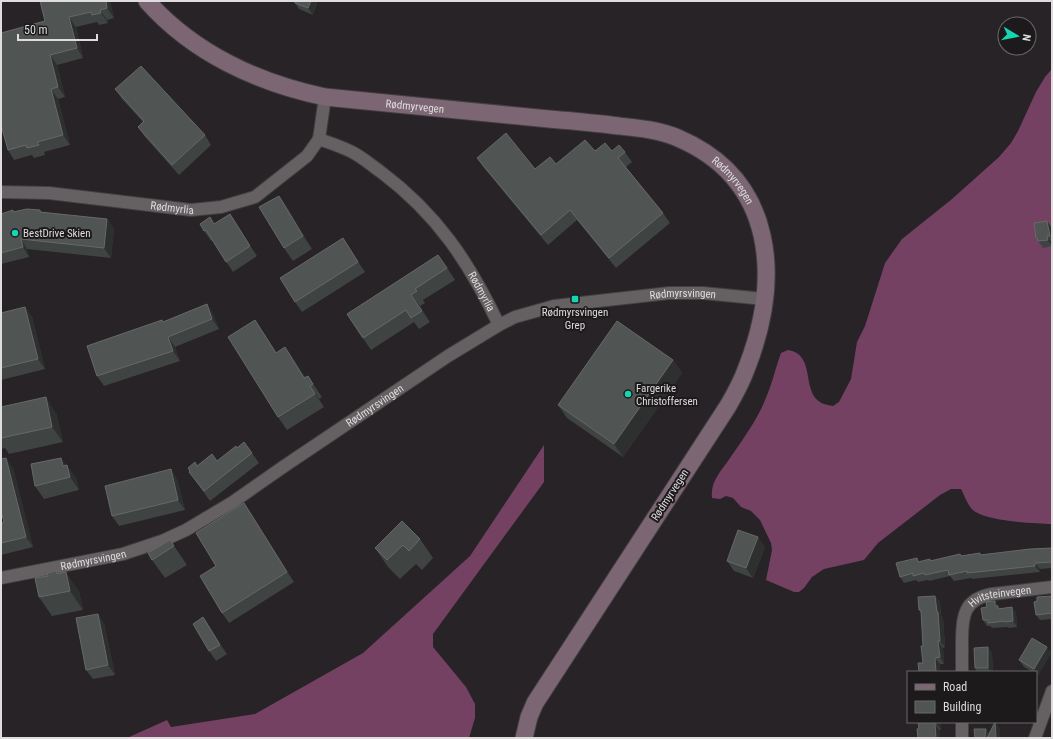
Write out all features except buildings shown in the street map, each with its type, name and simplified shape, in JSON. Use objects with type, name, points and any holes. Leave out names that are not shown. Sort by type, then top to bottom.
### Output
[{"type":"street","name":"Rødmyrvegen","points":[[147,1],[184,35],[221,60],[274,84],[295,90],[325,97],[634,128],[665,133],[691,144],[706,153],[729,173],[747,197],[755,212],[761,229],[767,270],[765,299],[759,328],[747,368],[731,400],[535,703],[529,717],[524,738]]},
{"type":"street","name":"Rødmyrlia","points":[[1,192],[56,193],[191,210],[221,207],[255,197],[307,156],[319,139],[325,97]]},
{"type":"street","name":"Rødmyrlia","points":[[319,139],[351,152],[363,159],[392,181],[423,208],[455,245],[499,325]]},
{"type":"street","name":"Rødmyrsvingen","points":[[1,578],[123,554],[162,541],[186,530],[233,502],[421,374],[499,325],[515,318],[554,306],[626,297],[686,293],[765,299]]},
{"type":"street","name":"Hvitsteinvegen","points":[[962,671],[962,620],[968,607],[974,601],[982,595],[1052,587]]},
{"type":"street","points":[[1035,738],[1052,692]]},
{"type":"street","points":[[962,723],[962,738]]},
{"type":"shaded area","points":[[1052,69],[1052,524],[1009,521],[977,513],[971,508],[961,489],[951,489],[940,495],[878,543],[864,560],[824,569],[812,577],[799,592],[794,592],[766,580],[772,550],[771,543],[760,520],[751,511],[741,507],[733,498],[726,496],[720,499],[712,498],[712,492],[717,476],[762,407],[770,389],[781,353],[788,350],[797,353],[803,359],[812,392],[817,399],[824,404],[833,406],[839,402],[851,379],[857,342],[865,326],[885,263],[902,239],[952,199],[999,157],[1011,143],[1036,92]]},
{"type":"shaded area","points":[[544,445],[544,482],[433,634],[433,647],[466,687],[475,704],[475,718],[469,738],[127,738],[167,720],[171,727],[255,714],[363,653],[470,556]]},
{"type":"place","name":"BestDrive Skien","points":[[15,233]]},
{"type":"place","name":"Rødmyrsvingen Grep","points":[[575,299]]},
{"type":"place","name":"Fargerike Christoffersen","points":[[628,394]]}]
